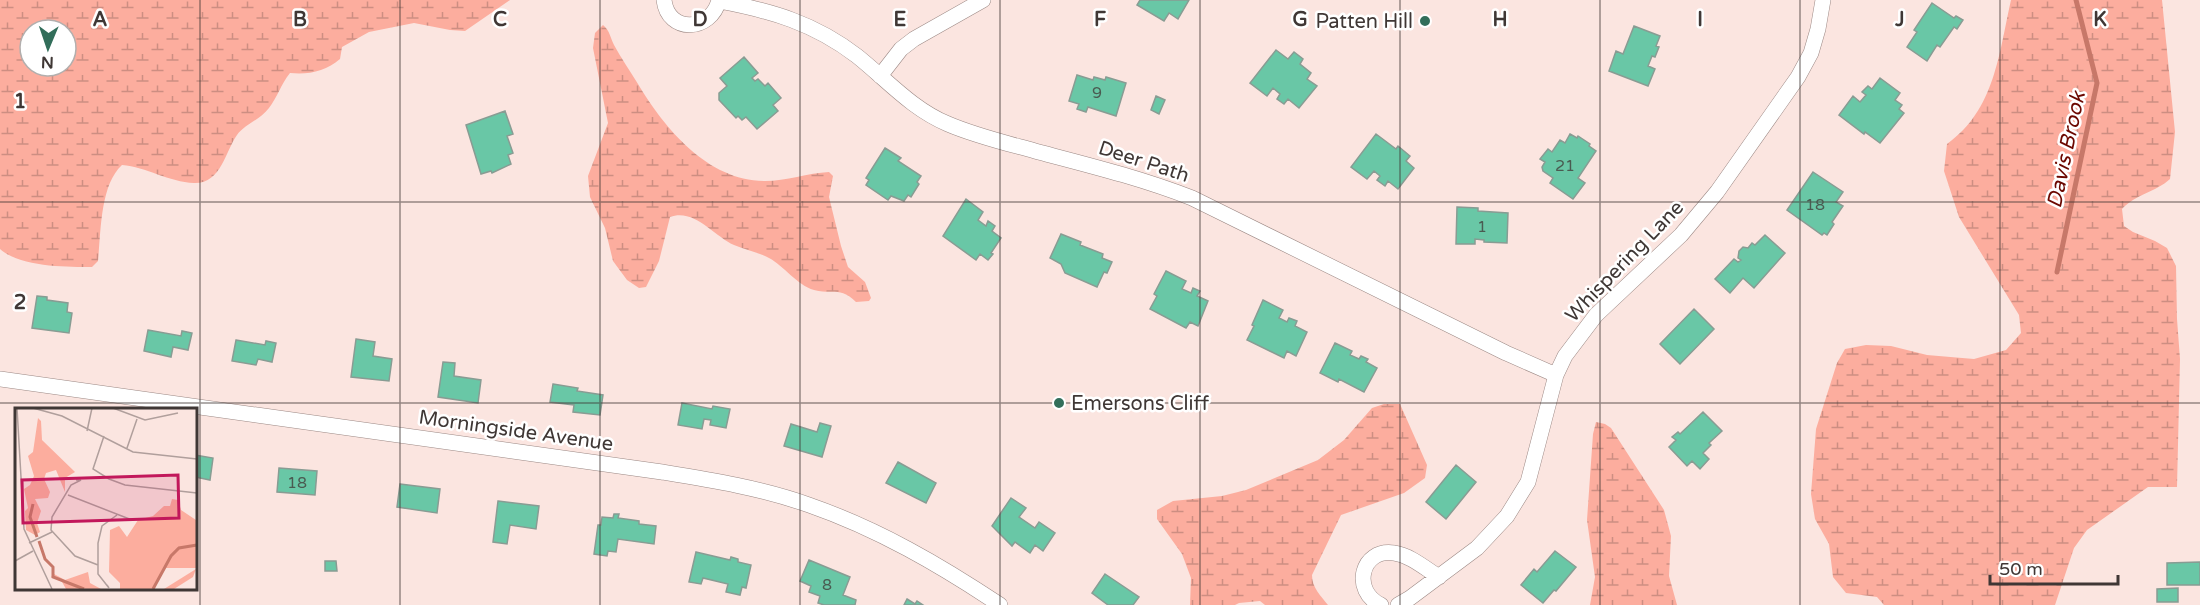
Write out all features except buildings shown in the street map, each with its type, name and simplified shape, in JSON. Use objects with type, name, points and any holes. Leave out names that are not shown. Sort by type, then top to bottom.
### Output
[{"type":"street","name":"Deer Path","points":[[664,0],[670,15],[685,24],[699,24],[708,20],[717,10],[719,0],[777,13],[818,30],[838,42],[907,99],[947,124],[1142,179],[1192,198],[1506,353],[1556,375]]},
{"type":"street","points":[[880,76],[901,49],[914,39],[983,0]]},
{"type":"street","name":"Whispering Lane","points":[[1398,605],[1439,578],[1477,548],[1507,516],[1528,482],[1556,375],[1566,356],[1586,328],[1681,235],[1731,172],[1798,77],[1811,52],[1823,0]]},
{"type":"street","name":"Morningside Avenue","points":[[0,379],[662,472],[744,487],[808,505],[875,532],[940,566],[1000,605]]},
{"type":"street","points":[[1381,605],[1371,600],[1364,589],[1363,582],[1367,564],[1375,556],[1391,552],[1401,554],[1439,578]]},
{"type":"green space","points":[[0,0],[510,0],[465,31],[414,23],[369,32],[342,47],[340,59],[329,67],[310,73],[290,73],[269,108],[240,131],[216,173],[203,182],[185,182],[122,165],[109,184],[101,223],[98,261],[92,267],[31,263],[0,249]]},
{"type":"green space","points":[[2011,0],[2162,0],[2175,132],[2170,179],[2133,200],[2122,209],[2124,226],[2167,248],[2176,266],[2180,359],[2177,487],[2148,487],[2087,530],[2074,548],[2055,605],[1884,605],[1877,597],[1846,593],[1833,577],[1829,544],[1815,519],[1811,494],[1816,429],[1837,363],[1845,349],[1866,345],[1891,346],[1927,355],[1974,359],[2006,350],[2021,333],[2019,315],[1959,217],[1944,171],[1947,144],[1976,115],[1985,97],[1998,60]]},
{"type":"green space","points":[[603,25],[661,118],[690,149],[707,162],[744,179],[781,180],[829,172],[833,176],[829,197],[841,246],[848,267],[865,282],[871,298],[869,301],[856,302],[841,292],[808,288],[769,258],[734,245],[696,220],[679,215],[670,217],[659,261],[646,287],[639,288],[627,280],[613,261],[605,228],[590,197],[588,176],[608,123],[593,48],[595,33]]},
{"type":"green space","points":[[1384,404],[1400,404],[1427,465],[1425,478],[1404,493],[1341,515],[1312,575],[1315,588],[1328,605],[1265,605],[1260,601],[1235,605],[1190,605],[1191,578],[1182,554],[1157,519],[1157,510],[1173,501],[1222,496],[1246,490],[1318,460],[1344,440],[1372,408]]},
{"type":"green space","points":[[1596,422],[1611,428],[1664,510],[1671,536],[1669,576],[1677,605],[1590,605],[1595,577],[1587,520],[1593,434]]},
{"type":"waterway","name":"Davis Brook","points":[[2057,272],[2097,83],[2076,0]]},
{"type":"place","name":"Patten Hill","points":[[1425,21]]},
{"type":"place","name":"Emersons Cliff","points":[[1059,403]]}]
